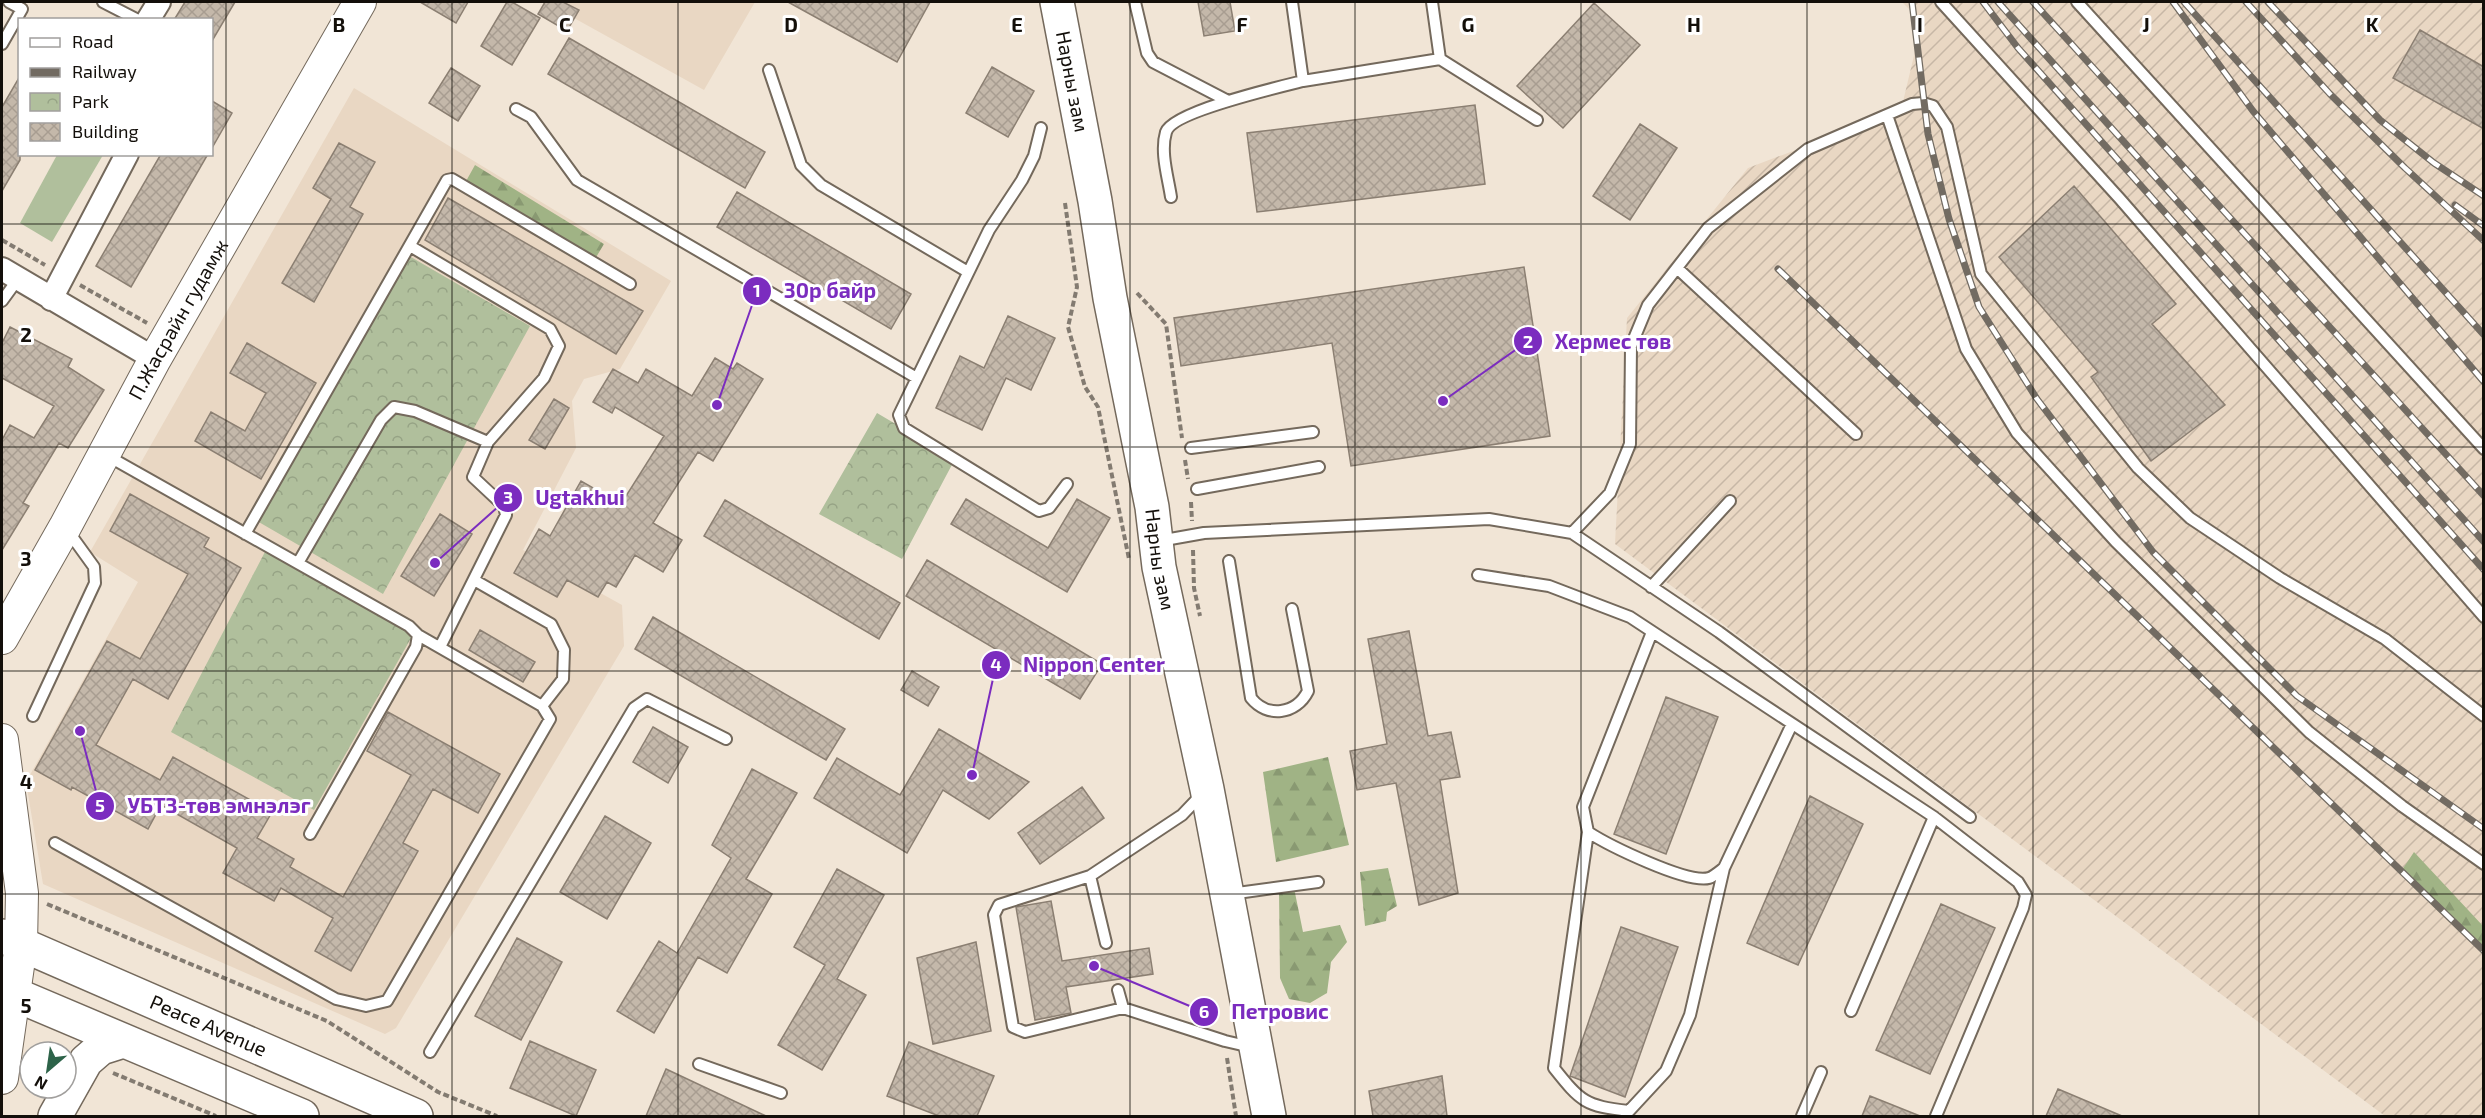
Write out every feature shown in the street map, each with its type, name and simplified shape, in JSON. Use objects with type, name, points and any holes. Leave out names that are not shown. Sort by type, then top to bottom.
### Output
[{"type":"main road","name":"Нарны зам","points":[[1057,2],[1110,298],[1152,507],[1159,567],[1207,789],[1269,1116]]},
{"type":"main road","name":"Peace Avenue","points":[[11,940],[416,1116]]},
{"type":"main road","points":[[7,992],[123,1041],[282,1113]]},
{"type":"main road","points":[[55,1116],[86,1061],[101,1048],[123,1041]]},
{"type":"street","points":[[149,18],[159,2]]},
{"type":"street","name":"П.Жасрайн гудамж","points":[[2,638],[162,347],[360,2]]},
{"type":"street","points":[[51,298],[126,156]]},
{"type":"street","points":[[10,274],[51,298],[162,347]]},
{"type":"street","points":[[2,740],[22,893],[11,940],[2,1078]]},
{"type":"lane","points":[[2,44],[24,5],[9,2]]},
{"type":"lane","points":[[103,2],[134,18]]},
{"type":"lane","points":[[1135,2],[1147,53],[1153,62],[1228,101]]},
{"type":"lane","points":[[1292,2],[1303,81]]},
{"type":"lane","points":[[1432,2],[1440,59]]},
{"type":"lane","points":[[1941,2],[2120,200],[2484,617]]},
{"type":"lane","points":[[2077,2],[2484,449]]},
{"type":"lane","points":[[1171,197],[1164,146],[1166,130],[1179,118],[1228,101],[1303,81],[1440,59],[1537,120]]},
{"type":"lane","points":[[769,70],[801,165],[814,179],[968,272]]},
{"type":"lane","points":[[1572,533],[1610,493],[1630,444],[1632,346],[1648,305],[1708,228],[1808,148],[1912,104],[1923,103],[1933,106],[1947,127],[1981,274],[2138,468],[2190,518],[2280,578],[2385,639],[2484,716]]},
{"type":"lane","points":[[516,109],[531,117],[577,180],[915,378]]},
{"type":"lane","points":[[1887,115],[1966,349],[2018,433],[2116,542],[2309,732],[2402,806],[2484,864]]},
{"type":"lane","points":[[1041,128],[1034,156],[1022,180],[989,230],[899,415],[904,428],[1039,511],[1049,508],[1067,484]]},
{"type":"lane","points":[[245,534],[447,180],[452,178],[630,284]]},
{"type":"lane","points":[[410,246],[550,329],[559,346],[544,378],[488,442],[473,477],[504,506],[506,515],[440,647]]},
{"type":"lane","points":[[1677,268],[1856,434]]},
{"type":"lane","points":[[2,301],[10,274]]},
{"type":"lane","points":[[298,563],[381,420],[394,407],[415,411],[488,442]]},
{"type":"lane","points":[[1186,446],[1313,432]]},
{"type":"lane","points":[[55,843],[336,999],[366,1006],[387,1001],[550,720],[542,706],[418,635],[409,626],[103,453]]},
{"type":"lane","points":[[1193,487],[1319,467]]},
{"type":"lane","points":[[1651,586],[1730,501]]},
{"type":"lane","points":[[1156,542],[1192,535],[1489,519],[1572,533],[1719,632],[1970,817]]},
{"type":"lane","points":[[33,716],[95,583],[94,567],[65,526]]},
{"type":"lane","points":[[1228,561],[1251,699],[1259,708],[1273,713],[1294,707],[1304,699],[1308,691],[1292,609]]},
{"type":"lane","points":[[1478,575],[1549,586],[1630,616],[1934,817],[2018,882],[2026,896],[2023,908],[1936,1116]]},
{"type":"lane","points":[[474,580],[551,624],[564,650],[563,679],[542,706]]},
{"type":"lane","points":[[1652,632],[1583,807],[1588,832],[1554,1068],[1577,1097],[1602,1108],[1629,1111],[1666,1071],[1690,1015],[1724,868],[1792,724]]},
{"type":"lane","points":[[310,834],[416,647],[418,635]]},
{"type":"lane","points":[[430,1052],[634,708],[647,699],[726,739]]},
{"type":"lane","points":[[1207,789],[1182,815],[1090,876],[999,905],[994,915],[1013,1028],[1025,1032],[1123,1008],[1225,1041],[1256,1048]]},
{"type":"lane","points":[[1851,1011],[1934,817]]},
{"type":"lane","points":[[1588,832],[1607,844],[1684,876],[1708,878],[1724,868]]},
{"type":"lane","points":[[1090,876],[1106,943]]},
{"type":"lane","points":[[1227,894],[1317,882]]},
{"type":"lane","points":[[1118,990],[1123,1008]]},
{"type":"lane","points":[[699,1064],[782,1093]]},
{"type":"lane","points":[[1802,1116],[1821,1072]]},
{"type":"path","points":[[2,240],[63,275],[162,347]]},
{"type":"path","points":[[1135,291],[1166,324],[1193,487]]},
{"type":"path","points":[[1190,498],[1194,588],[1201,623]]},
{"type":"path","points":[[22,893],[327,1021],[438,1092],[497,1116]]},
{"type":"path","points":[[109,1072],[216,1116]]},
{"type":"shaded area","points":[[545,2],[755,2],[704,90]]},
{"type":"shaded area","points":[[1902,2],[2483,2],[2483,1116],[2385,1116],[1615,544],[1627,318],[1748,168],[1901,110],[1922,22]]},
{"type":"shaded area","points":[[354,88],[671,281],[620,369],[584,379],[572,401],[576,448],[523,550],[622,605],[624,646],[396,1028],[385,1034],[43,884],[26,782],[138,582],[90,552]]},
{"type":"green space","points":[[56,156],[102,156],[52,242],[20,223]]},
{"type":"green space","points":[[475,165],[604,244],[595,259],[465,183]]},
{"type":"green space","points":[[404,253],[530,326],[383,594],[252,518]]},
{"type":"green space","points":[[877,413],[955,459],[902,559],[819,514]]},
{"type":"green space","points":[[267,548],[415,631],[314,810],[171,732]]},
{"type":"green space","points":[[1328,757],[1349,845],[1276,862],[1263,772]]},
{"type":"green space","points":[[2414,852],[2483,926],[2483,951],[2402,870]]},
{"type":"green space","points":[[1388,868],[1397,906],[1387,912],[1386,921],[1365,926],[1360,872]]},
{"type":"green space","points":[[1294,888],[1303,932],[1340,925],[1347,942],[1331,962],[1327,993],[1310,1003],[1289,999],[1280,978],[1279,890]]},
{"type":"building","points":[[185,2],[235,2],[213,39],[213,18],[175,18]]},
{"type":"building","points":[[420,2],[468,2],[456,23]]},
{"type":"building","points":[[507,2],[512,2],[540,18],[512,65],[481,46]]},
{"type":"building","points":[[545,2],[563,2],[579,10],[567,31],[538,14]]},
{"type":"building","points":[[788,2],[930,2],[897,62]]},
{"type":"building","points":[[1198,2],[1230,2],[1235,31],[1204,36]]},
{"type":"building","points":[[1594,3],[1640,45],[1563,128],[1517,86]]},
{"type":"building","points":[[2420,30],[2484,67],[2484,129],[2393,78]]},
{"type":"building","points":[[569,38],[765,152],[745,188],[548,74]]},
{"type":"building","points":[[992,67],[1034,91],[1008,137],[966,113]]},
{"type":"building","points":[[451,68],[480,86],[458,121],[429,103]]},
{"type":"building","points":[[18,79],[18,156],[20,160],[2,191],[2,107]]},
{"type":"building","points":[[213,102],[232,113],[213,146]]},
{"type":"building","points":[[1475,105],[1485,184],[1257,212],[1247,133]]},
{"type":"building","points":[[1640,124],[1677,148],[1630,220],[1593,196]]},
{"type":"building","points":[[339,143],[375,162],[350,207],[363,214],[314,302],[282,283],[331,199],[313,188]]},
{"type":"building","points":[[160,156],[207,156],[131,287],[96,266]]},
{"type":"building","points":[[2074,186],[2176,304],[2152,324],[2225,405],[2151,461],[2091,377],[2098,372],[1999,257]]},
{"type":"building","points":[[737,192],[911,294],[891,329],[717,227]]},
{"type":"building","points":[[448,198],[643,311],[616,354],[425,240]]},
{"type":"building","points":[[1524,267],[1550,436],[1351,466],[1332,343],[1181,366],[1174,318]]},
{"type":"building","points":[[1008,316],[1055,338],[1031,390],[1006,378],[982,430],[936,408],[960,356],[984,368]]},
{"type":"building","points":[[10,327],[72,359],[68,367],[104,390],[68,448],[59,443],[23,503],[29,506],[2,550],[2,440],[10,425],[34,438],[54,406],[2,378],[2,343]]},
{"type":"building","points":[[247,343],[316,383],[261,479],[195,441],[211,412],[245,431],[266,393],[230,373]]},
{"type":"building","points":[[715,358],[733,369],[737,363],[763,379],[713,461],[698,452],[653,523],[682,540],[663,572],[635,555],[616,587],[607,582],[598,597],[567,580],[557,597],[514,573],[539,529],[550,536],[581,481],[621,504],[664,436],[615,407],[612,413],[593,402],[613,369],[638,383],[646,369],[692,396]]},
{"type":"building","points":[[554,399],[569,408],[545,449],[529,440]]},
{"type":"building","points":[[130,494],[209,538],[204,547],[241,568],[168,699],[133,679],[96,745],[160,780],[173,757],[272,812],[257,838],[294,859],[290,867],[343,897],[411,775],[367,751],[388,712],[500,774],[478,813],[433,789],[403,843],[418,851],[351,971],[315,951],[333,918],[281,888],[274,901],[223,873],[237,848],[161,805],[148,829],[72,787],[71,790],[35,770],[107,641],[140,659],[188,574],[110,531]]},
{"type":"building","points":[[966,499],[1048,548],[1077,499],[1110,518],[1067,592],[951,524]]},
{"type":"building","points":[[725,500],[900,603],[879,639],[704,536]]},
{"type":"building","points":[[440,514],[472,534],[434,596],[401,576]]},
{"type":"building","points":[[927,560],[1102,664],[1080,699],[906,596]]},
{"type":"building","points":[[653,617],[845,729],[826,760],[635,649]]},
{"type":"building","points":[[480,630],[535,662],[523,682],[469,650]]},
{"type":"building","points":[[1409,631],[1428,736],[1451,732],[1460,777],[1440,780],[1458,893],[1419,905],[1396,783],[1357,790],[1350,751],[1387,744],[1368,639]]},
{"type":"building","points":[[912,671],[939,687],[928,706],[901,690]]},
{"type":"building","points":[[1666,697],[1718,717],[1666,854],[1614,834]]},
{"type":"building","points":[[653,727],[688,747],[668,783],[633,762]]},
{"type":"building","points":[[939,729],[1029,782],[989,819],[943,790],[907,853],[814,798],[837,758],[900,795]]},
{"type":"building","points":[[752,769],[797,793],[746,879],[772,894],[727,973],[698,957],[654,1033],[617,1011],[659,941],[677,953],[731,858],[712,845]]},
{"type":"building","points":[[1082,787],[1104,818],[1040,864],[1018,833]]},
{"type":"building","points":[[1810,796],[1863,824],[1798,965],[1747,943]]},
{"type":"building","points":[[605,816],[651,843],[607,919],[560,892]]},
{"type":"building","points":[[837,869],[884,895],[837,979],[866,995],[822,1070],[778,1045],[825,965],[794,947]]},
{"type":"building","points":[[1051,901],[1062,961],[1149,948],[1153,974],[1066,987],[1071,1013],[1035,1020],[1016,907]]},
{"type":"building","points":[[1941,904],[1995,928],[1930,1074],[1876,1050]]},
{"type":"building","points":[[1621,927],[1678,947],[1625,1097],[1570,1076]]},
{"type":"building","points":[[517,938],[562,962],[521,1040],[475,1016]]},
{"type":"building","points":[[976,942],[991,1031],[933,1044],[917,958]]},
{"type":"building","points":[[530,1041],[596,1070],[576,1116],[510,1088]]},
{"type":"building","points":[[909,1042],[994,1076],[977,1116],[939,1116],[887,1096]]},
{"type":"building","points":[[666,1069],[766,1116],[646,1116]]},
{"type":"building","points":[[1442,1076],[1447,1116],[1373,1116],[1369,1091]]},
{"type":"building","points":[[2058,1089],[2122,1116],[2046,1116]]},
{"type":"building","points":[[1870,1096],[1920,1116],[1862,1116]]},
{"type":"railway","points":[[1912,2],[1928,134],[1949,219],[1979,307],[2037,399],[2153,552],[2297,696],[2484,829]]},
{"type":"railway","points":[[1983,2],[2018,48],[2484,570]]},
{"type":"railway","points":[[1998,2],[2484,542]]},
{"type":"railway","points":[[2033,2],[2484,496]]},
{"type":"railway","points":[[2173,2],[2253,111],[2484,382]]},
{"type":"railway","points":[[2184,2],[2484,335]]},
{"type":"railway","points":[[2246,2],[2330,94],[2484,241]]},
{"type":"railway","points":[[2268,2],[2380,120],[2434,163],[2484,196]]},
{"type":"railway","points":[[2455,205],[2484,226]]},
{"type":"railway","points":[[1778,269],[2484,951]]},
{"type":"place","name":"Хермес төв","points":[[1443,401]]},
{"type":"place","name":"30р байр","points":[[717,405]]},
{"type":"place","name":"Ugtakhui","points":[[435,563]]},
{"type":"place","name":"УБТЗ-төв эмнэлэг","points":[[80,731]]},
{"type":"place","name":"Nippon Center","points":[[972,775]]},
{"type":"place","name":"Петровис","points":[[1094,966]]}]
